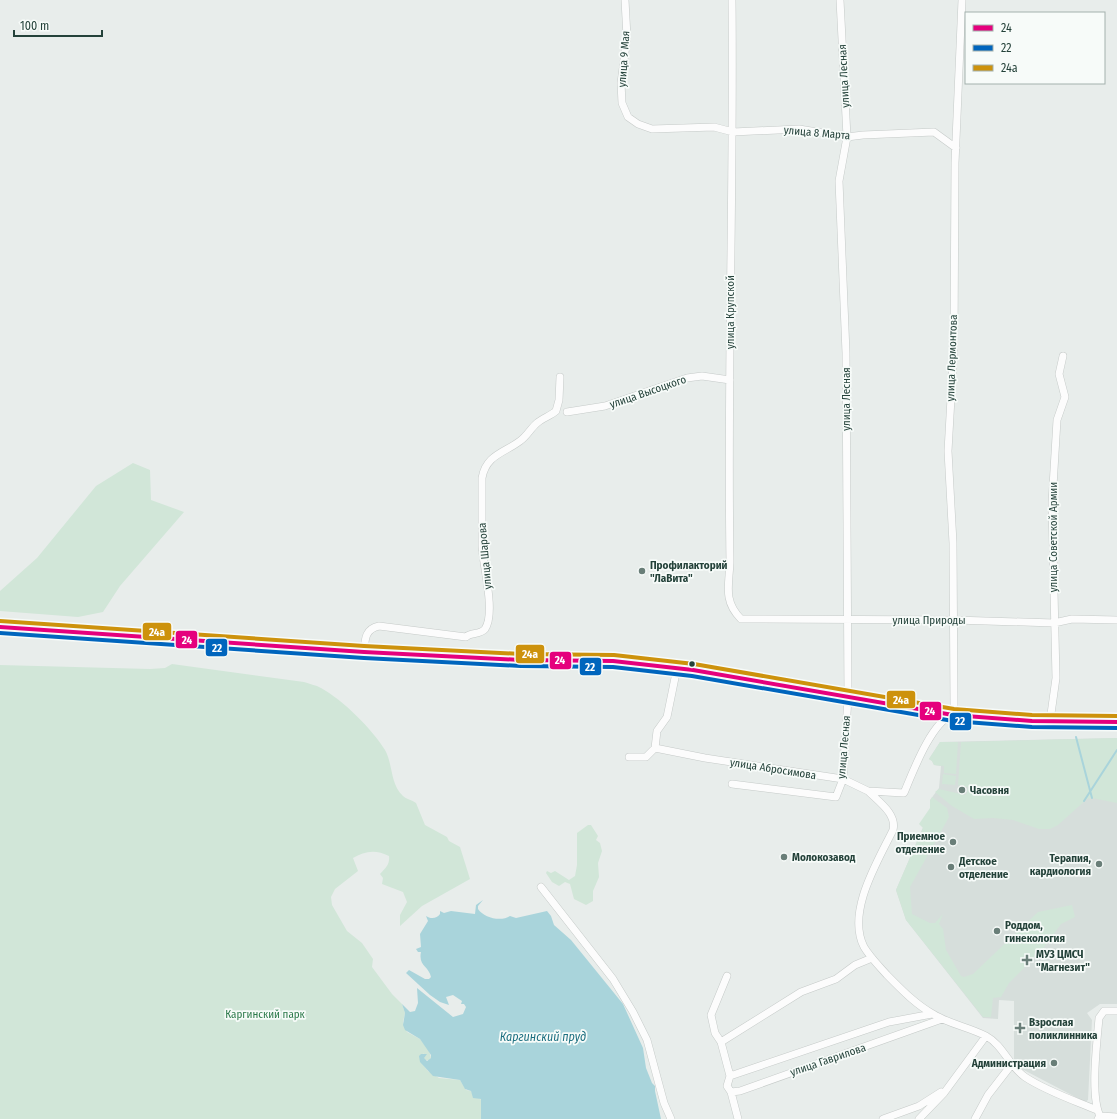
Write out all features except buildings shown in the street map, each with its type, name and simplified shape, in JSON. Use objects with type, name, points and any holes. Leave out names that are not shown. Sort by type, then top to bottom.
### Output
[{"type":"main road","points":[[0,627],[364,652],[490,657],[521,660],[613,661],[677,668],[953,715],[1050,721],[1117,722]]},
{"type":"street","name":"улица 9 Мая","points":[[625,0],[627,37],[621,83],[622,103],[628,116]]},
{"type":"street","name":"улица Крупской","points":[[732,0],[733,132],[730,380],[730,562],[728,600],[733,611],[741,619]]},
{"type":"street","name":"улица Лесная","points":[[732,784],[836,798],[843,779],[848,697],[848,620],[846,353],[840,181],[847,137],[840,0]]},
{"type":"street","name":"улица Лермонтова","points":[[953,715],[953,543],[948,451],[954,345],[956,148],[962,0]]},
{"type":"street","name":"улица 8 Марта","points":[[628,116],[638,124],[652,129],[714,127],[733,132],[799,129],[847,137],[934,132],[956,148]]},
{"type":"street","name":"улица Советской Армии","points":[[1050,721],[1056,678],[1052,503],[1057,420],[1066,397],[1059,374],[1063,356]]},
{"type":"street","name":"улица Высоцкого","points":[[567,412],[605,406],[686,378],[702,376],[730,380]]},
{"type":"street","name":"улица Шарова","points":[[364,652],[365,636],[368,632],[379,626],[466,637],[470,634],[482,632],[484,630],[488,623],[489,606],[482,548],[482,478],[484,470],[489,461],[495,456],[520,441],[538,422],[556,411],[559,400],[560,377]]},
{"type":"street","name":"улица Природы","points":[[741,619],[1054,622],[1072,619],[1117,620]]},
{"type":"street","points":[[629,757],[646,757],[655,748],[657,731],[667,717],[677,668]]},
{"type":"street","name":"улица Абросимова","points":[[655,748],[705,758],[843,779],[868,791],[904,793],[918,758],[935,730],[947,717],[953,715]]},
{"type":"street","points":[[868,791],[890,814],[895,822],[893,830],[869,880],[860,908],[859,925],[863,946],[872,958],[916,1002],[932,1014],[986,1036],[997,1044],[1012,1064],[1025,1077],[1098,1115],[1117,1117]]},
{"type":"street","points":[[541,887],[613,979],[634,1012],[647,1040],[664,1103],[670,1119]]},
{"type":"street","points":[[721,1042],[801,992],[836,978],[854,964],[872,958]]},
{"type":"street","points":[[727,976],[711,1015],[715,1033],[721,1042],[730,1076],[727,1086],[731,1092],[738,1119]]},
{"type":"street","points":[[1098,1115],[1095,1096],[1099,1018],[1104,1011],[1117,1011]]},
{"type":"street","name":"улица Гаврилова","points":[[730,1076],[889,1022],[932,1014]]},
{"type":"street","name":"улица Гаврилова","points":[[731,1092],[754,1086],[942,1019]]},
{"type":"street","points":[[919,1119],[947,1089],[986,1036]]},
{"type":"street","points":[[975,1119],[988,1095],[1012,1064]]},
{"type":"street","points":[[884,1119],[919,1106],[947,1089]]},
{"type":"shaded area","name":"МУЗ ЦМСЧ \"Магнезит\"","points":[[1117,738],[1117,1004],[1100,1004],[1087,1013],[1092,1020],[1088,1100],[1085,1102],[1020,1068],[1020,1062],[1014,1061],[1014,1001],[999,1000],[998,1019],[983,1018],[906,920],[896,890],[930,811],[930,800],[939,788],[941,766],[934,765],[929,759],[940,742]]},
{"type":"green space","points":[[133,463],[150,470],[151,500],[184,512],[120,586],[103,612],[78,617],[0,611],[0,591],[37,558],[96,486]]},
{"type":"green space","name":"Каргинский парк","points":[[172,664],[304,682],[319,687],[330,693],[347,707],[373,733],[388,756],[396,786],[403,796],[416,803],[425,825],[447,837],[449,841],[460,847],[470,879],[422,906],[400,926],[400,915],[407,902],[403,892],[382,884],[383,878],[380,874],[387,866],[389,856],[379,852],[366,852],[353,858],[358,871],[335,889],[331,897],[332,905],[347,931],[362,943],[373,959],[372,967],[392,994],[402,1004],[405,1013],[403,1022],[407,1032],[420,1039],[429,1050],[431,1058],[429,1060],[424,1060],[424,1053],[420,1061],[428,1071],[439,1078],[460,1080],[466,1090],[471,1091],[473,1095],[482,1100],[481,1119],[0,1119],[0,665],[150,669],[165,668]]},
{"type":"green space","points":[[1117,738],[1117,803],[1092,798],[1087,799],[1058,825],[1050,829],[1039,829],[1013,820],[993,818],[974,819],[952,806],[935,792],[939,789],[965,795],[967,793],[968,787],[958,785],[961,742]]},
{"type":"green space","points":[[940,742],[958,742],[956,774],[944,773],[944,766],[934,765],[929,759]]},
{"type":"green space","points":[[943,774],[956,776],[955,785],[942,784]]},
{"type":"green space","points":[[932,797],[947,808],[949,817],[910,887],[912,914],[930,923],[935,923],[943,914],[939,924],[943,929],[946,950],[961,976],[964,977],[973,974],[1038,912],[1072,905],[1075,917],[1061,924],[1042,950],[1009,983],[1001,997],[993,998],[991,1017],[983,1017],[906,920],[896,890],[923,828],[919,824],[930,808],[930,801]]},
{"type":"green space","points":[[588,825],[591,825],[598,836],[596,840],[600,843],[602,851],[598,863],[599,877],[593,891],[593,901],[586,905],[574,899],[570,884],[565,882],[559,886],[552,882],[546,873],[547,871],[551,873],[555,871],[569,880],[575,876],[577,865],[577,833]]},
{"type":"water","name":"Каргинский пруд","points":[[483,900],[478,906],[478,909],[488,917],[498,919],[510,916],[516,918],[547,911],[551,916],[554,925],[571,940],[623,1004],[643,1048],[646,1068],[652,1083],[655,1086],[661,1119],[481,1119],[481,1099],[473,1098],[471,1091],[465,1089],[460,1080],[433,1076],[420,1062],[419,1056],[421,1054],[427,1054],[424,1058],[427,1061],[431,1058],[431,1055],[420,1039],[405,1030],[403,1025],[405,1013],[402,1004],[410,1012],[415,1011],[418,1003],[417,988],[453,1017],[463,1014],[466,1007],[464,1004],[461,1004],[462,1001],[453,995],[446,997],[449,1005],[440,1002],[406,973],[409,970],[425,979],[429,979],[431,977],[430,973],[422,963],[420,957],[421,952],[418,952],[416,949],[421,947],[420,934],[428,921],[426,916],[435,918],[439,916],[440,911],[444,913],[451,911],[475,914],[476,905]]},
{"type":"waterway","points":[[1076,737],[1092,798]]},
{"type":"waterway","points":[[1084,801],[1117,750]]},
{"type":"transit line","name":"24a","points":[[0,621],[364,646],[521,654],[614,655],[694,664],[954,709],[1032,715],[1117,716]]},
{"type":"transit line","name":"24","points":[[0,627],[364,652],[521,660],[613,661],[693,670],[953,715],[1032,721],[1117,722]]},
{"type":"transit line","name":"22","points":[[0,633],[364,658],[521,666],[613,667],[692,676],[953,721],[1032,727],[1117,728]]},
{"type":"place","name":"Профилакторий \"ЛаВита\"","points":[[642,571]]},
{"type":"place","name":"Часовня","points":[[962,790]]},
{"type":"place","name":"Приемное отделение","points":[[953,842]]},
{"type":"place","name":"Молокозавод","points":[[784,857]]},
{"type":"place","name":"Терапия, кардиология","points":[[1099,864]]},
{"type":"place","name":"Детское отделение","points":[[951,867]]},
{"type":"place","name":"Роддом, гинекология","points":[[997,931]]},
{"type":"place","name":"МУЗ ЦМСЧ \"Магнезит\"","points":[[1027,960]]},
{"type":"place","name":"Взрослая поликлинника","points":[[1020,1028]]},
{"type":"place","name":"Администрация","points":[[1054,1063]]}]
